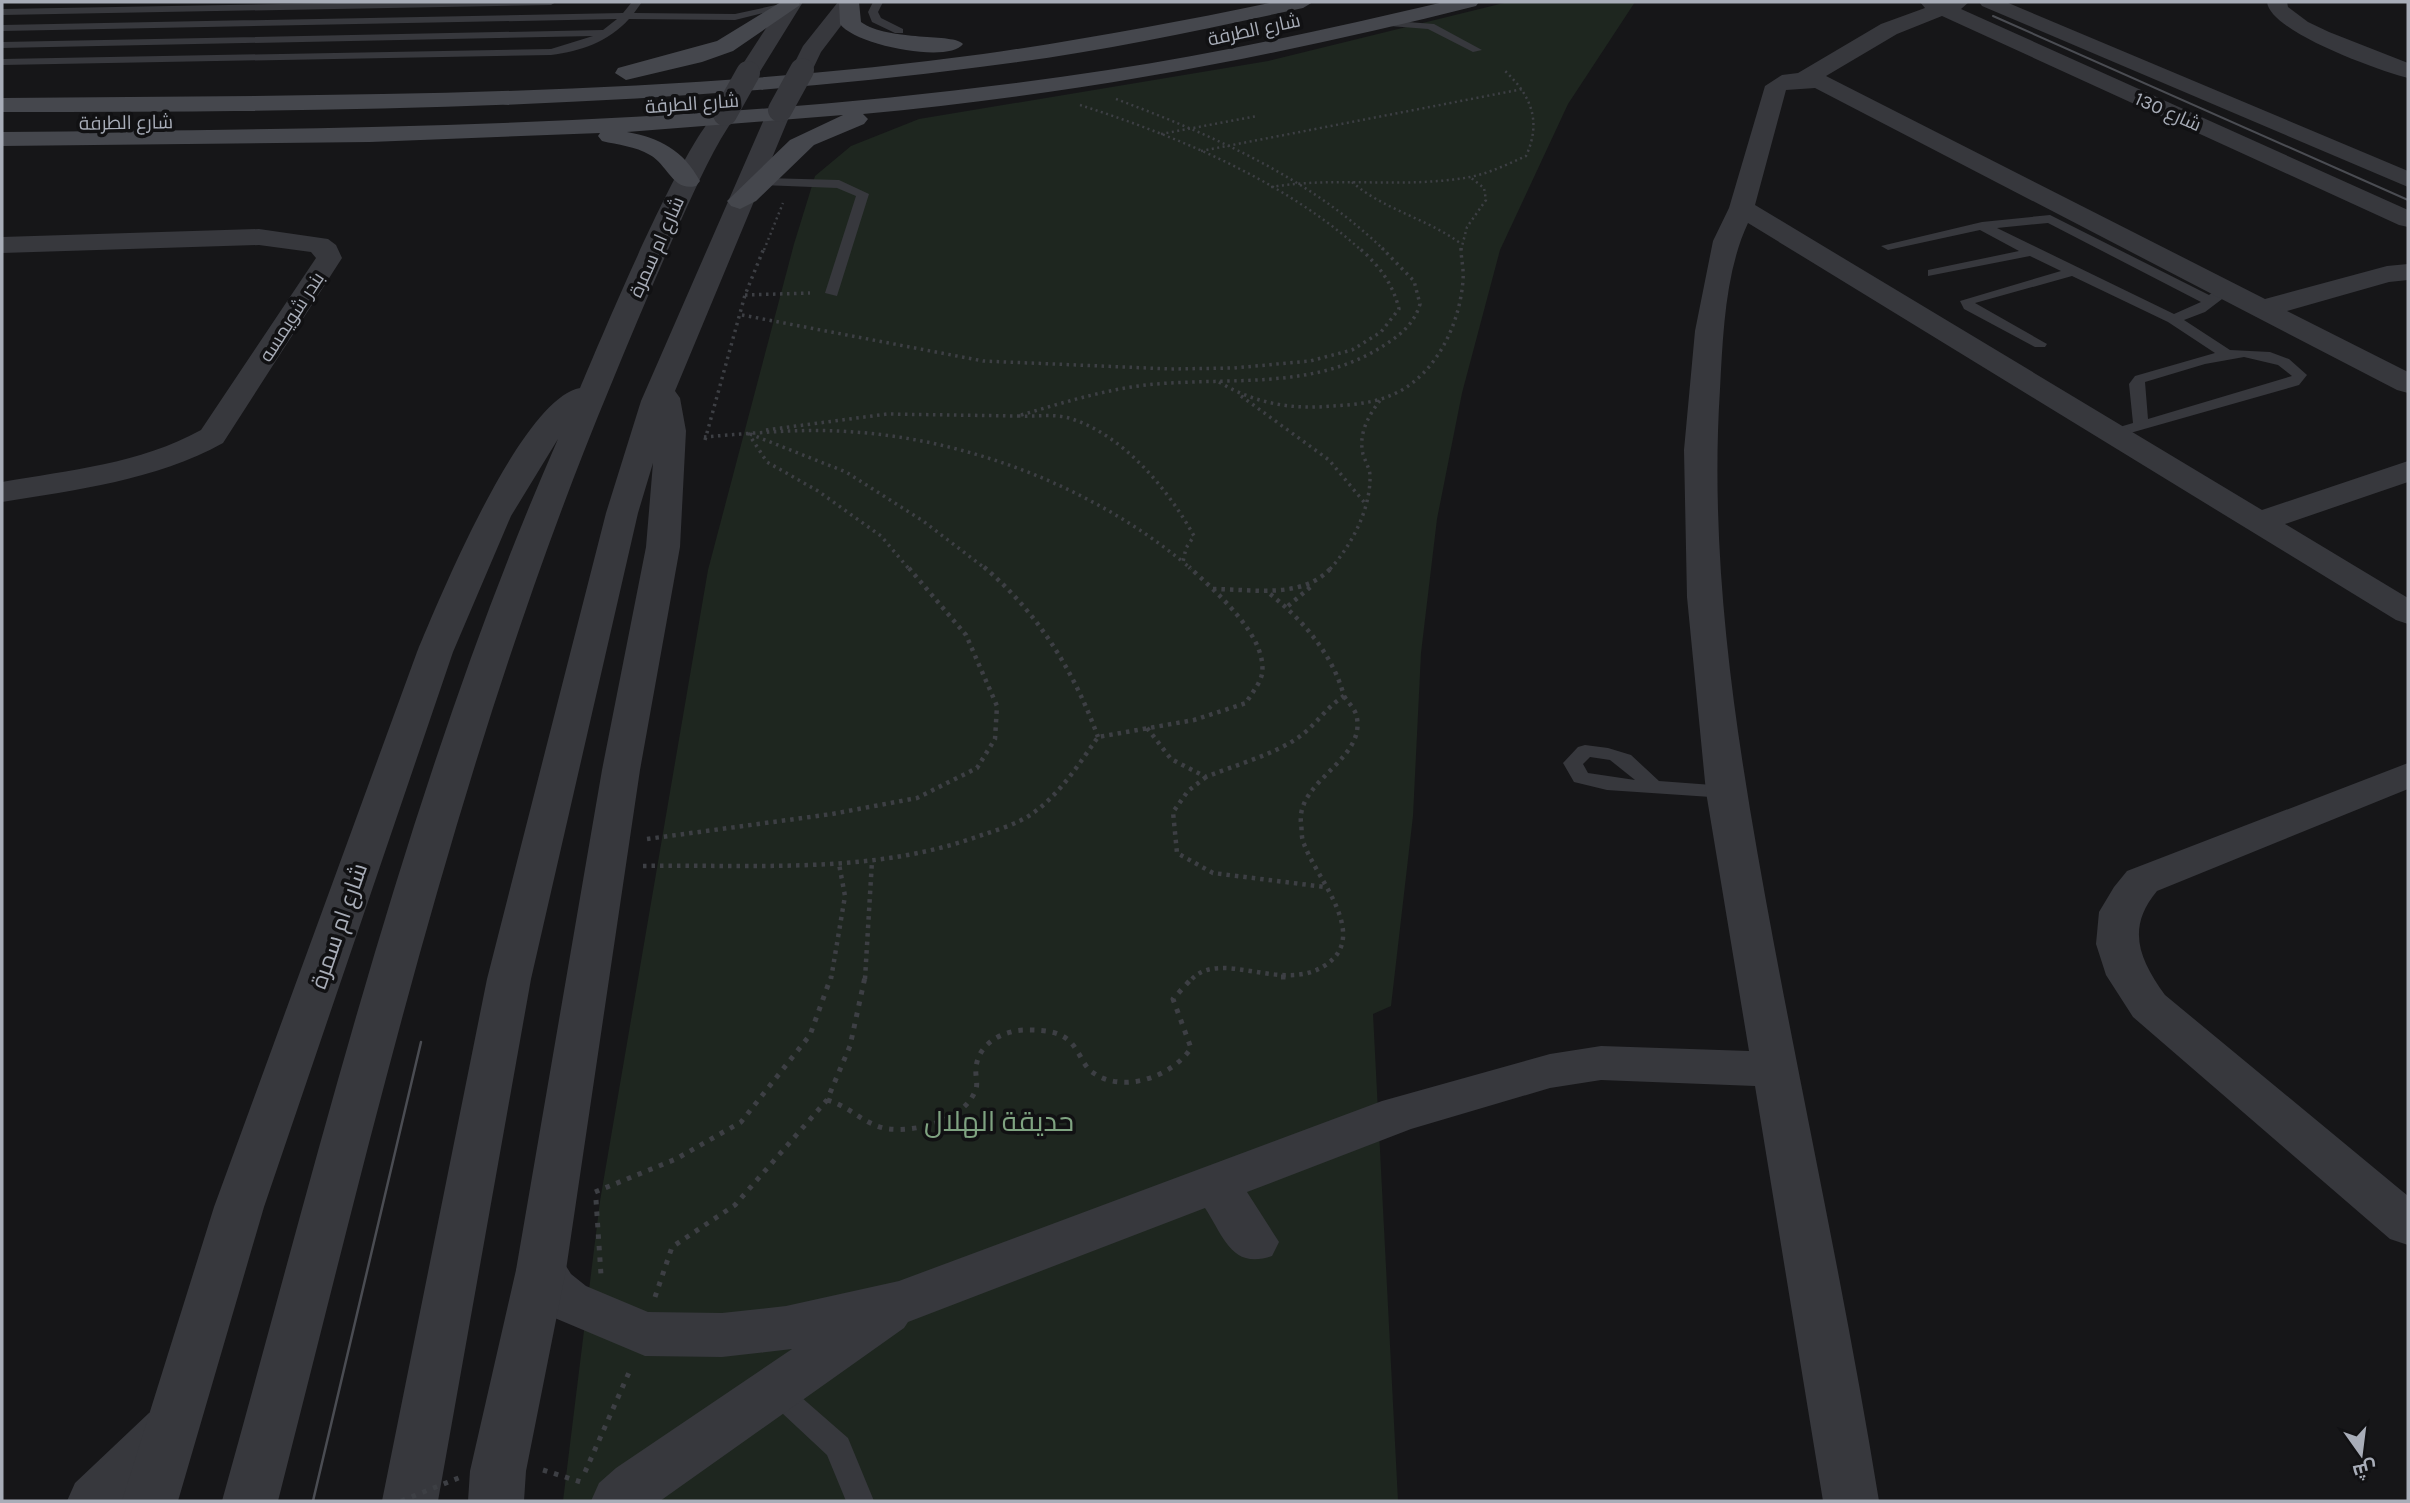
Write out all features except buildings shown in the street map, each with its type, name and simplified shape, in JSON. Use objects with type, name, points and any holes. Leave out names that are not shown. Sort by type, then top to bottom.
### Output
[{"type":"main road","points":[[849,2],[851,24],[873,37],[911,43],[996,43]]},
{"type":"main road","points":[[2,93],[750,71],[996,43],[1163,17],[1233,2]]},
{"type":"main road","name":"شارع الطرفة","points":[[2,105],[532,96],[770,82],[1037,52],[1210,23],[1303,2]]},
{"type":"main road","points":[[2,139],[482,130],[723,116],[968,96],[1173,67],[1376,17],[1430,13],[1469,2]]},
{"type":"main road","points":[[611,76],[694,57],[725,46],[792,4]]},
{"type":"main road","name":"شارع الطرفة","points":[[2,126],[527,112],[835,93],[996,76],[1125,56],[1308,19],[1376,17]]},
{"type":"main road","points":[[740,201],[765,182],[792,151],[823,131],[859,119],[968,96]]},
{"type":"main road","points":[[482,130],[600,135],[639,142],[672,158],[687,181]]},
{"type":"street","points":[[410,1501],[509,979],[622,513],[663,385],[740,201],[811,51],[849,2]]},
{"type":"street","name":"شارع 130","points":[[1989,2],[2408,180]]},
{"type":"street","points":[[2016,2],[2038,23]]},
{"type":"street","points":[[2277,2],[2278,9],[2300,27],[2408,71]]},
{"type":"street","points":[[1806,78],[1881,24],[1939,3]]},
{"type":"street","name":"شارع 130","points":[[1939,3],[2023,47],[2404,219]]},
{"type":"street","name":"شارع ام سمرة","points":[[250,1501],[401,943],[497,631],[548,494],[594,384],[687,181],[723,116],[792,4]]},
{"type":"street","points":[[1881,24],[1950,31],[2023,47]]},
{"type":"street","points":[[1851,1501],[1726,792],[1704,597],[1700,450],[1709,331],[1734,225],[1776,86],[1790,80],[1806,78],[1819,81],[2217,296],[2261,309],[2408,384]]},
{"type":"street","points":[[1734,225],[1786,236],[2408,614]]},
{"type":"street","name":"بندر شويمسه","points":[[2,245],[259,237],[318,245],[327,251],[329,258],[212,436],[191,449],[159,459],[2,492]]},
{"type":"street","points":[[2261,309],[2401,270]]},
{"type":"street","name":"شارع ام سمرة","points":[[150,1501],[239,1208],[435,652],[468,569],[499,509],[549,425],[594,384]]},
{"type":"street","points":[[496,1501],[498,1471],[541,1270],[621,770],[663,547],[671,431],[663,385]]},
{"type":"street","points":[[2258,522],[2408,471]]},
{"type":"street","points":[[2404,781],[2142,881],[2129,894],[2120,910],[2116,927],[2117,946],[2123,966],[2150,1006],[2408,1225]]},
{"type":"street","points":[[541,1270],[553,1289],[568,1301],[722,1335],[786,1328],[902,1302],[1399,1114],[1550,1071],[1601,1063],[1775,1069]]},
{"type":"street","points":[[1215,1184],[1254,1242]]},
{"type":"street","points":[[597,1492],[774,1390],[902,1302]]},
{"type":"street","points":[[95,1501],[129,1471],[172,1425]]},
{"type":"lane","points":[[2,12],[551,2]]},
{"type":"lane","points":[[2,62],[551,52],[579,46],[609,33],[628,16],[637,2]]},
{"type":"lane","points":[[878,2],[873,12],[876,20],[899,31]]},
{"type":"lane","points":[[2,28],[628,16],[735,17],[792,4]]},
{"type":"lane","points":[[1430,13],[1477,50]]},
{"type":"lane","points":[[735,17],[758,26]]},
{"type":"lane","points":[[2,45],[609,33]]},
{"type":"lane","points":[[765,182],[839,184],[863,194],[832,293]]},
{"type":"lane","points":[[1888,246],[1982,226],[2050,219],[2217,296],[2200,309],[2173,319]]},
{"type":"lane","points":[[1982,226],[2173,319],[2228,355]]},
{"type":"lane","points":[[1933,273],[2032,252]]},
{"type":"lane","points":[[2040,344],[1969,306],[1967,301],[2076,271]]},
{"type":"lane","points":[[2111,433],[2300,379],[2296,370],[2265,354],[2228,355],[2140,379],[2136,384],[2141,424]]},
{"type":"lane","points":[[1653,787],[1726,792]]},
{"type":"lane","points":[[774,1390],[838,1447],[860,1501]]},
{"type":"path","points":[[1271,187],[1324,179],[1400,182],[1470,177],[1526,156],[1535,141],[1538,122],[1531,100],[1504,70]]},
{"type":"path","points":[[1200,151],[1522,89]]},
{"type":"path","points":[[1022,416],[1018,416],[1084,397],[1145,385],[1219,382],[1329,370],[1377,352],[1410,326],[1420,302],[1414,281],[1389,253],[1328,202],[1191,127],[1112,97]]},
{"type":"path","points":[[791,183],[745,295],[742,315],[797,323],[920,351],[1048,366],[1234,368],[1310,361],[1352,350],[1381,332],[1399,309],[1395,290],[1377,265],[1328,224],[1271,187],[1161,134],[1075,103]]},
{"type":"path","points":[[1161,134],[1257,116]]},
{"type":"path","points":[[1238,394],[1287,407],[1324,408],[1396,394],[1416,381],[1438,352],[1451,327],[1463,279],[1460,243],[1468,224],[1486,200],[1484,188],[1470,177]]},
{"type":"path","points":[[1351,181],[1368,196],[1448,233],[1460,243]]},
{"type":"path","points":[[745,295],[832,293]]},
{"type":"path","points":[[1219,382],[1333,463],[1348,486],[1364,502]]},
{"type":"path","points":[[1288,607],[1346,550],[1359,522],[1369,491],[1370,471],[1363,456],[1362,432],[1370,412],[1382,398]]},
{"type":"path","points":[[748,433],[887,414],[1071,419],[1108,438],[1135,462],[1185,517],[1194,536],[1186,548],[1183,562]]},
{"type":"path","points":[[641,866],[714,864],[799,867],[872,861],[957,847],[1032,814],[1076,768],[1098,737],[1194,720],[1246,703],[1263,673],[1258,644],[1213,589],[1164,544],[1130,520],[1013,469],[931,445],[860,432],[799,430],[706,436]]},
{"type":"path","points":[[748,433],[840,468],[929,523],[1001,580],[1035,618],[1067,666],[1088,704],[1098,737]]},
{"type":"path","points":[[640,879],[644,840],[832,814],[917,798],[977,768],[995,739],[997,706],[966,635],[881,536],[818,491],[767,462],[748,433]]},
{"type":"path","points":[[1213,589],[1265,590],[1314,584]]},
{"type":"path","points":[[827,1100],[841,1102],[878,1127],[915,1129],[957,1114],[976,1091],[976,1065],[986,1043],[1013,1030],[1048,1030],[1068,1038],[1091,1072],[1107,1080],[1129,1081],[1154,1076],[1179,1064],[1191,1048],[1173,999],[1195,975],[1222,966],[1287,978],[1325,966],[1342,947],[1344,923],[1303,843],[1300,816],[1308,794],[1347,754],[1355,731],[1356,713],[1344,696],[1324,654],[1288,607],[1265,590]]},
{"type":"path","points":[[1326,887],[1213,873],[1177,853],[1173,834],[1173,812],[1188,791],[1206,777],[1293,741],[1318,723],[1330,705],[1344,696]]},
{"type":"path","points":[[1147,728],[1158,750],[1171,762],[1206,777]]},
{"type":"path","points":[[535,1468],[558,1472],[597,1492],[643,1317],[654,1302],[672,1247],[736,1205],[827,1100],[850,1046],[863,993],[869,945],[872,861]]},
{"type":"path","points":[[550,1210],[676,1159],[741,1122],[810,1035],[835,967],[845,896],[839,864]]},
{"type":"path","points":[[597,1178],[595,1192],[601,1279],[608,1286]]},
{"type":"path","points":[[401,1501],[461,1477]]},
{"type":"green space","name":"حديقة الهلال","points":[[1508,2],[1635,2],[1568,104],[1500,250],[1462,393],[1437,519],[1421,653],[1413,816],[1391,1006],[1373,1014],[1398,1501],[563,1501],[600,1201],[708,570],[794,244],[815,176],[851,146],[919,119],[1268,61]]},
{"type":"tram line","points":[[1993,16],[2408,200]]},
{"type":"tram line","points":[[313,1501],[421,1042]]}]
